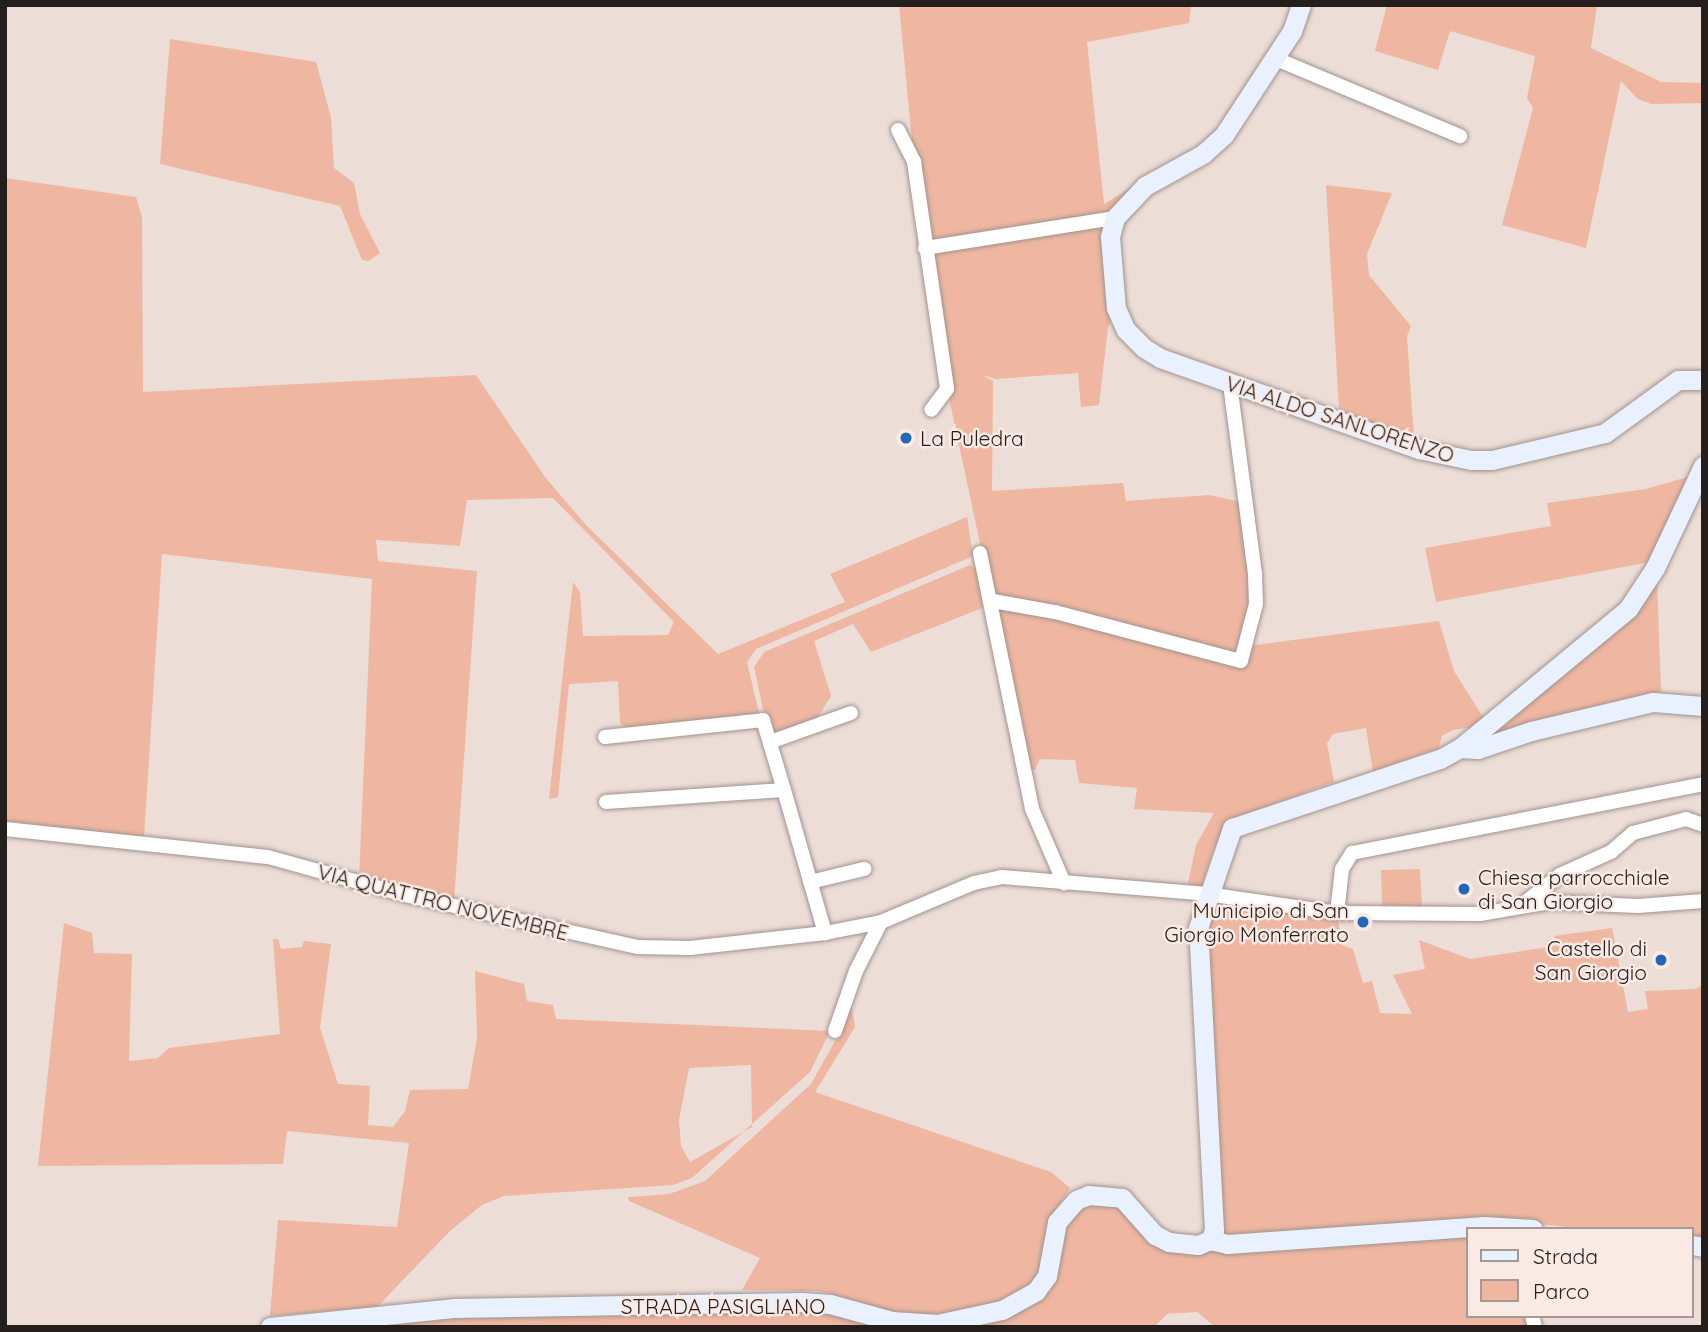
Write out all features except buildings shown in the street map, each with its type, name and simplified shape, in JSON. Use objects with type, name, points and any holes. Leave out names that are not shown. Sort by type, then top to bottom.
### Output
[{"type":"street","points":[[925,248],[1115,218],[1145,186],[1203,154],[1224,135],[1292,32],[1301,5]]},
{"type":"street","points":[[1274,58],[1460,136]]},
{"type":"street","points":[[898,130],[914,162],[947,389],[931,410]]},
{"type":"street","name":"VIA ALDO SANLORENZO","points":[[1115,218],[1110,237],[1116,308],[1126,330],[1160,358],[1419,449],[1471,460],[1492,460],[1605,433],[1678,380],[1703,380]]},
{"type":"street","points":[[993,601],[1055,612],[1241,661],[1256,604],[1255,574],[1230,383]]},
{"type":"street","points":[[1210,1240],[1214,1230],[1198,928],[1233,828],[1440,759],[1460,748],[1629,609],[1655,568],[1703,466]]},
{"type":"street","points":[[980,553],[993,601],[1032,809],[1063,883]]},
{"type":"street","points":[[1460,748],[1478,749],[1531,731],[1653,702],[1703,706]]},
{"type":"street","points":[[770,741],[851,713]]},
{"type":"street","points":[[605,737],[763,720],[825,933]]},
{"type":"street","points":[[1337,913],[1342,869],[1352,853],[1703,784]]},
{"type":"street","points":[[606,802],[784,790]]},
{"type":"street","points":[[1523,904],[1560,874],[1611,852],[1633,833],[1686,819],[1703,825]]},
{"type":"street","name":"VIA QUATTRO NOVEMBRE","points":[[5,830],[268,856],[405,895],[638,947],[690,948],[825,933],[881,922],[989,878],[1208,894],[1337,913],[1480,914],[1523,904]]},
{"type":"street","points":[[810,882],[864,869]]},
{"type":"street","points":[[1523,904],[1638,906],[1703,901]]},
{"type":"street","points":[[835,1031],[856,971],[881,922]]},
{"type":"street","name":"STRADA PASIGLIANO","points":[[270,1327],[455,1308],[802,1302],[830,1304],[892,1321],[937,1324],[1002,1310],[1036,1291],[1047,1276],[1058,1222],[1070,1205],[1089,1195],[1122,1198],[1155,1235],[1169,1242],[1198,1245],[1210,1240],[1227,1244],[1466,1231]]},
{"type":"green space","points":[[899,5],[1191,5],[1189,23],[1087,42],[1104,204],[1187,153],[1115,218],[1116,308],[1108,328],[1099,405],[1081,407],[1078,373],[996,379],[982,375],[993,381],[992,491],[1123,483],[1126,501],[1209,495],[1246,503],[1255,574],[1248,646],[1439,621],[1454,671],[1488,725],[1453,730],[1442,736],[1439,748],[1373,772],[1366,728],[1333,734],[1327,743],[1334,782],[1235,818],[1214,848],[1200,891],[1187,888],[1196,845],[1214,813],[1134,809],[1137,788],[1079,783],[1075,760],[1040,759],[1035,770],[1028,768],[947,389],[914,162]]},
{"type":"green space","points":[[1387,5],[1597,5],[1591,48],[1661,82],[1703,83],[1703,103],[1651,104],[1638,99],[1621,81],[1586,248],[1502,225],[1533,108],[1527,98],[1535,56],[1450,31],[1438,70],[1375,51]]},
{"type":"green space","points":[[170,39],[316,62],[331,117],[334,168],[354,183],[360,214],[380,253],[369,261],[362,260],[340,206],[160,164]]},
{"type":"green space","points":[[5,178],[136,197],[142,217],[143,392],[476,375],[545,477],[586,525],[718,654],[845,602],[830,574],[967,517],[973,556],[756,649],[747,662],[760,717],[630,730],[620,723],[618,681],[569,684],[558,797],[549,799],[573,582],[580,592],[583,636],[668,635],[674,622],[553,498],[467,500],[460,546],[376,540],[378,561],[477,571],[454,902],[359,879],[372,579],[162,554],[144,838],[5,821]]},
{"type":"green space","points":[[1326,185],[1392,193],[1367,254],[1369,275],[1411,326],[1407,336],[1414,440],[1339,409]]},
{"type":"green space","points":[[1691,476],[1650,562],[1436,602],[1425,548],[1551,526],[1547,503],[1646,489]]},
{"type":"green space","points":[[970,565],[983,572],[990,605],[871,652],[853,624],[814,641],[831,696],[814,723],[770,742],[754,667],[764,652]]},
{"type":"green space","points":[[1657,579],[1661,691],[1476,744]]},
{"type":"green space","points":[[1420,869],[1422,908],[1382,905],[1381,870]]},
{"type":"green space","points":[[1218,899],[1338,919],[1342,945],[1353,949],[1363,983],[1372,981],[1380,1013],[1412,1014],[1393,975],[1425,969],[1419,940],[1470,959],[1555,946],[1554,936],[1612,928],[1628,1012],[1648,1009],[1645,991],[1696,989],[1703,984],[1703,1242],[1694,1241],[1694,1227],[1567,1227],[1493,1219],[1236,1238],[1222,1234],[1203,928]]},
{"type":"green space","points":[[64,923],[92,933],[94,953],[132,954],[129,1061],[158,1058],[169,1048],[280,1034],[273,939],[278,939],[281,949],[302,947],[304,941],[331,944],[320,1028],[338,1084],[370,1086],[368,1125],[393,1127],[405,1111],[410,1090],[468,1089],[477,1038],[475,971],[524,984],[527,1001],[553,1005],[556,1019],[830,1031],[810,1072],[752,1124],[751,1065],[689,1068],[679,1120],[681,1146],[690,1162],[743,1132],[692,1178],[673,1185],[504,1196],[482,1205],[450,1231],[377,1307],[270,1316],[278,1220],[397,1227],[409,1143],[287,1131],[283,1164],[38,1166]]},
{"type":"green space","points":[[851,1003],[855,1027],[815,1092],[1051,1172],[1070,1188],[1050,1219],[1047,1261],[1035,1281],[1009,1298],[971,1311],[919,1315],[888,1312],[820,1291],[742,1290],[760,1258],[629,1201],[628,1197],[669,1194],[705,1181],[811,1084],[840,1032]]},
{"type":"green space","points":[[1103,1199],[1120,1207],[1158,1245],[1333,1246],[1359,1240],[1466,1236],[1466,1318],[1533,1318],[1535,1327],[1215,1327],[1197,1312],[1167,1314],[1154,1327],[955,1327],[1038,1295],[1065,1226],[1080,1206]]},
{"type":"green space","points":[[801,1306],[940,1327],[317,1327],[455,1314]]},
{"type":"place","name":"La Puledra","points":[[906,438]]},
{"type":"place","name":"Chiesa parrocchiale di San Giorgio","points":[[1464,889]]},
{"type":"place","name":"Municipio di San Giorgio Monferrato","points":[[1363,922]]},
{"type":"place","name":"Castello di San Giorgio","points":[[1661,960]]}]
